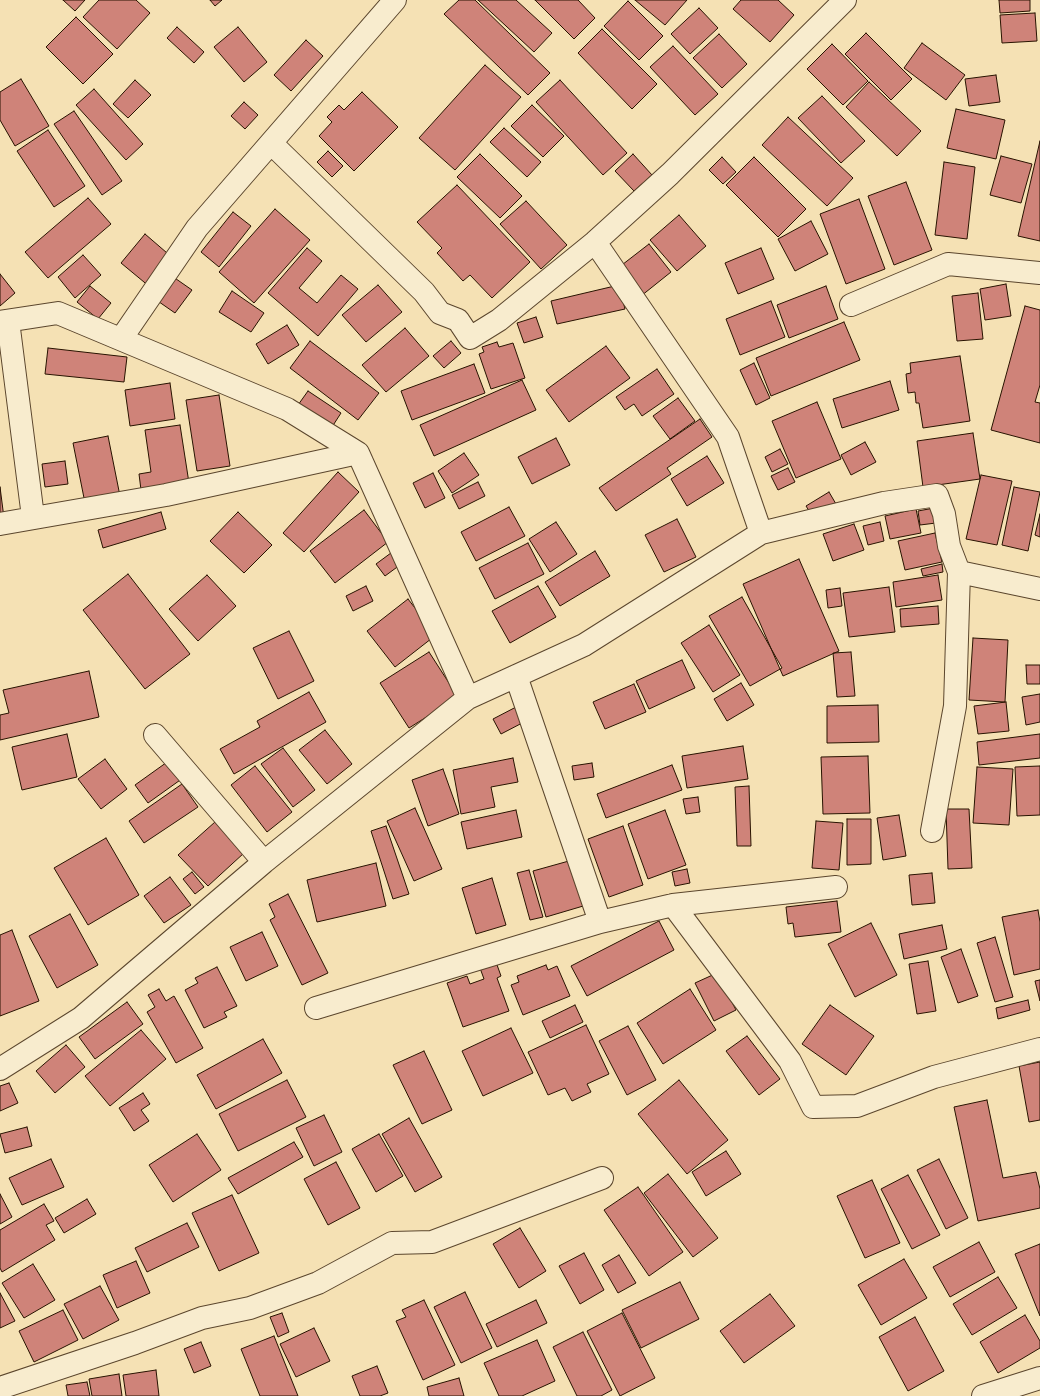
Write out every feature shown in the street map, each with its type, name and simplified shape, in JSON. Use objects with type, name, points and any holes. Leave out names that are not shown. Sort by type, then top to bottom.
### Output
[{"type":"street","points":[[121,340],[197,228],[395,0]]},
{"type":"street","points":[[271,143],[424,292],[440,313],[458,320],[470,338],[499,320],[595,242],[670,174],[846,0]]},
{"type":"street","points":[[595,242],[728,438],[760,533]]},
{"type":"street","points":[[851,305],[948,264],[1040,273]]},
{"type":"street","points":[[33,517],[4,321],[58,313],[287,409],[358,453],[468,698]]},
{"type":"street","points":[[0,524],[33,517],[166,495],[358,453]]},
{"type":"street","points":[[0,1069],[81,1018],[264,862],[468,698],[584,645],[760,533],[890,502],[937,495],[944,514],[949,546],[959,572],[955,706],[932,831]]},
{"type":"street","points":[[959,572],[1040,589]]},
{"type":"street","points":[[516,676],[600,922]]},
{"type":"street","points":[[156,735],[264,862]]},
{"type":"street","points":[[316,1008],[600,922],[673,905],[836,887]]},
{"type":"street","points":[[673,905],[790,1061],[813,1107],[857,1106],[934,1077],[1040,1049]]},
{"type":"street","points":[[0,1388],[135,1343],[202,1318],[250,1308],[318,1283],[392,1243],[432,1242],[602,1178]]},
{"type":"street","points":[[996,1394],[1040,1378]]},
{"type":"building","points":[[63,0],[85,0],[75,11]]},
{"type":"building","points":[[99,0],[136,0],[150,13],[117,49],[83,17]]},
{"type":"building","points":[[210,0],[222,0],[215,6]]},
{"type":"building","points":[[459,0],[475,0],[550,73],[528,95],[444,14]]},
{"type":"building","points":[[478,0],[516,0],[552,33],[534,52]]},
{"type":"building","points":[[535,0],[578,0],[595,18],[574,39]]},
{"type":"building","points":[[635,0],[687,0],[665,25]]},
{"type":"building","points":[[741,0],[778,0],[794,15],[770,42],[733,9]]},
{"type":"building","points":[[999,0],[1030,0],[1030,11],[1000,13]]},
{"type":"building","points":[[628,1],[663,36],[639,60],[604,26]]},
{"type":"building","points":[[699,8],[718,28],[690,54],[671,34]]},
{"type":"building","points":[[1035,13],[1037,41],[1002,43],[1000,15]]},
{"type":"building","points":[[76,17],[113,54],[83,84],[46,47]]},
{"type":"building","points":[[177,27],[204,52],[194,63],[167,38]]},
{"type":"building","points":[[238,27],[267,62],[244,82],[214,47]]},
{"type":"building","points":[[602,29],[657,84],[632,109],[578,53]]},
{"type":"building","points":[[866,33],[912,79],[891,100],[845,54]]},
{"type":"building","points":[[719,34],[747,64],[722,88],[693,58]]},
{"type":"building","points":[[306,40],[323,56],[291,91],[274,75]]},
{"type":"building","points":[[922,43],[965,75],[946,100],[904,68]]},
{"type":"building","points":[[832,44],[868,81],[843,105],[807,69]]},
{"type":"building","points":[[673,46],[718,94],[695,115],[650,67]]},
{"type":"building","points":[[485,65],[521,97],[455,170],[419,138]]},
{"type":"building","points":[[996,75],[1000,102],[969,106],[965,79]]},
{"type":"building","points":[[21,79],[49,126],[15,146],[0,120],[0,92]]},
{"type":"building","points":[[135,80],[151,95],[128,118],[113,104]]},
{"type":"building","points":[[560,80],[627,153],[603,175],[536,102]]},
{"type":"building","points":[[869,82],[921,131],[897,156],[846,107]]},
{"type":"building","points":[[94,89],[143,144],[126,160],[76,105]]},
{"type":"building","points":[[362,92],[398,127],[354,171],[319,136],[332,122],[327,117],[339,105],[344,110]]},
{"type":"building","points":[[822,96],[865,141],[841,163],[798,118]]},
{"type":"building","points":[[244,102],[258,115],[245,129],[231,116]]},
{"type":"building","points":[[532,105],[564,136],[543,157],[511,126]]},
{"type":"building","points":[[956,109],[1005,120],[996,159],[947,148]]},
{"type":"building","points":[[74,111],[122,181],[102,195],[54,124]]},
{"type":"building","points":[[788,117],[853,178],[827,206],[762,145]]},
{"type":"building","points":[[504,128],[541,162],[527,177],[490,142]]},
{"type":"building","points":[[48,130],[85,186],[54,207],[17,151]]},
{"type":"building","points":[[1040,141],[1040,241],[1018,236]]},
{"type":"building","points":[[328,151],[343,166],[332,177],[317,162]]},
{"type":"building","points":[[480,154],[522,196],[500,218],[457,177]]},
{"type":"building","points":[[633,154],[652,175],[634,191],[615,171]]},
{"type":"building","points":[[1001,156],[1032,164],[1021,203],[990,195]]},
{"type":"building","points":[[722,157],[736,172],[723,184],[709,170]]},
{"type":"building","points":[[754,157],[806,209],[778,237],[726,185]]},
{"type":"building","points":[[944,162],[975,167],[967,239],[935,235]]},
{"type":"building","points":[[906,182],[932,250],[894,265],[868,196]]},
{"type":"building","points":[[457,185],[530,262],[492,298],[470,275],[463,281],[437,253],[442,248],[417,222]]},
{"type":"building","points":[[88,198],[111,224],[48,278],[25,252]]},
{"type":"building","points":[[859,199],[885,269],[846,284],[820,214]]},
{"type":"building","points":[[526,201],[567,245],[541,269],[500,224]]},
{"type":"building","points":[[275,209],[310,240],[254,303],[219,272]]},
{"type":"building","points":[[233,212],[251,226],[219,267],[201,252]]},
{"type":"building","points":[[679,215],[706,246],[677,271],[650,240]]},
{"type":"building","points":[[811,221],[828,254],[795,271],[778,239]]},
{"type":"building","points":[[145,234],[174,259],[150,287],[121,263]]},
{"type":"building","points":[[649,244],[671,272],[641,296],[618,268]]},
{"type":"building","points":[[307,248],[322,261],[299,288],[317,303],[341,275],[358,289],[318,336],[268,293]]},
{"type":"building","points":[[761,248],[774,279],[738,294],[725,263]]},
{"type":"building","points":[[83,255],[101,275],[75,298],[58,277]]},
{"type":"building","points":[[0,274],[15,293],[0,306]]},
{"type":"building","points":[[169,274],[192,290],[175,313],[152,297]]},
{"type":"building","points":[[1006,284],[1011,316],[985,320],[980,289]]},
{"type":"building","points":[[378,285],[402,312],[366,342],[342,315]]},
{"type":"building","points":[[619,285],[625,309],[557,324],[551,301]]},
{"type":"building","points":[[90,286],[111,303],[98,319],[77,302]]},
{"type":"building","points":[[826,286],[838,319],[789,338],[777,305]]},
{"type":"building","points":[[232,291],[264,313],[251,332],[219,312]]},
{"type":"building","points":[[978,293],[983,339],[957,341],[952,296]]},
{"type":"building","points":[[771,301],[785,337],[740,355],[726,319]]},
{"type":"building","points":[[1025,306],[1040,310],[1040,385],[1035,402],[1040,403],[1040,443],[991,430]]},
{"type":"building","points":[[536,317],[543,337],[524,343],[517,323]]},
{"type":"building","points":[[844,322],[860,360],[771,396],[756,358]]},
{"type":"building","points":[[287,325],[299,345],[268,364],[256,344]]},
{"type":"building","points":[[405,328],[429,356],[386,392],[362,365]]},
{"type":"building","points":[[310,341],[379,393],[358,420],[290,368]]},
{"type":"building","points":[[451,341],[461,353],[444,368],[433,356]]},
{"type":"building","points":[[497,342],[499,347],[513,343],[525,378],[491,389],[479,354],[484,352],[482,347]]},
{"type":"building","points":[[606,346],[630,378],[569,422],[546,390]]},
{"type":"building","points":[[48,348],[127,357],[124,382],[45,374]]},
{"type":"building","points":[[960,356],[970,421],[923,428],[919,403],[916,403],[915,392],[908,393],[906,374],[911,373],[910,363]]},
{"type":"building","points":[[754,363],[770,398],[756,405],[740,370]]},
{"type":"building","points":[[474,364],[485,393],[412,420],[401,391]]},
{"type":"building","points":[[657,369],[674,394],[642,416],[634,404],[625,410],[616,397]]},
{"type":"building","points":[[522,380],[536,410],[434,456],[420,425]]},
{"type":"building","points":[[890,381],[899,410],[842,428],[833,399]]},
{"type":"building","points":[[170,383],[175,419],[130,426],[125,390]]},
{"type":"building","points":[[308,391],[341,413],[332,427],[298,405]]},
{"type":"building","points":[[219,395],[230,466],[197,471],[186,400]]},
{"type":"building","points":[[678,398],[695,421],[670,439],[653,416]]},
{"type":"building","points":[[817,402],[841,459],[796,478],[772,421]]},
{"type":"building","points":[[700,419],[712,437],[667,468],[671,474],[616,511],[599,488]]},
{"type":"building","points":[[180,425],[189,483],[141,490],[139,474],[151,472],[145,430]]},
{"type":"building","points":[[973,433],[980,479],[923,487],[917,441]]},
{"type":"building","points":[[108,436],[120,496],[85,503],[73,443]]},
{"type":"building","points":[[556,438],[570,465],[532,484],[518,457]]},
{"type":"building","points":[[865,442],[876,462],[851,475],[841,455]]},
{"type":"building","points":[[780,449],[788,464],[772,472],[765,457]]},
{"type":"building","points":[[464,453],[479,475],[452,493],[438,471]]},
{"type":"building","points":[[707,456],[724,483],[687,506],[671,479]]},
{"type":"building","points":[[65,461],[68,484],[45,487],[42,464]]},
{"type":"building","points":[[788,468],[795,482],[778,490],[771,476]]},
{"type":"building","points":[[338,472],[359,492],[304,552],[283,533]]},
{"type":"building","points":[[433,473],[445,498],[425,508],[413,483]]},
{"type":"building","points":[[981,475],[1012,481],[997,545],[966,539]]},
{"type":"building","points":[[478,482],[485,496],[459,509],[452,495]]},
{"type":"building","points":[[0,487],[4,518],[0,518]]},
{"type":"building","points":[[1014,487],[1040,492],[1028,551],[1002,545]]},
{"type":"building","points":[[829,492],[836,504],[813,517],[806,506]]},
{"type":"building","points":[[509,507],[525,536],[476,561],[461,532]]},
{"type":"building","points":[[934,508],[936,523],[920,525],[918,511]]},
{"type":"building","points":[[916,509],[921,533],[890,539],[885,516]]},
{"type":"building","points":[[364,510],[388,542],[335,583],[310,551]]},
{"type":"building","points":[[161,512],[166,529],[103,548],[98,530]]},
{"type":"building","points":[[238,512],[272,545],[244,573],[210,541]]},
{"type":"building","points":[[1040,514],[1040,537],[1035,535]]},
{"type":"building","points":[[677,519],[696,557],[664,572],[645,535]]},
{"type":"building","points":[[556,522],[577,554],[550,572],[529,539]]},
{"type":"building","points":[[880,522],[884,541],[868,545],[863,526]]},
{"type":"building","points":[[854,524],[864,550],[833,561],[823,534]]},
{"type":"building","points":[[935,533],[942,562],[905,570],[898,541]]},
{"type":"building","points":[[528,543],[544,574],[495,599],[479,568]]},
{"type":"building","points":[[395,550],[404,562],[385,576],[376,564]]},
{"type":"building","points":[[595,551],[610,576],[560,606],[545,582]]},
{"type":"building","points":[[799,559],[839,651],[783,676],[743,584]]},
{"type":"building","points":[[942,564],[943,572],[923,576],[921,569]]},
{"type":"building","points":[[128,574],[190,654],[145,689],[83,610]]},
{"type":"building","points":[[207,575],[236,606],[198,641],[169,609]]},
{"type":"building","points":[[938,575],[942,600],[896,607],[893,582]]},
{"type":"building","points":[[366,586],[373,601],[353,611],[346,596]]},
{"type":"building","points":[[538,586],[556,617],[510,643],[492,611]]},
{"type":"building","points":[[889,587],[895,632],[849,637],[843,593]]},
{"type":"building","points":[[840,588],[842,606],[828,608],[826,590]]},
{"type":"building","points":[[742,597],[782,668],[750,686],[709,616]]},
{"type":"building","points":[[408,599],[436,635],[395,667],[367,631]]},
{"type":"building","points":[[938,606],[939,624],[901,627],[900,609]]},
{"type":"building","points":[[709,625],[740,675],[713,692],[681,643]]},
{"type":"building","points":[[289,631],[314,681],[278,699],[253,648]]},
{"type":"building","points":[[973,638],[1008,640],[1005,702],[969,700]]},
{"type":"building","points":[[429,652],[458,697],[409,728],[380,683]]},
{"type":"building","points":[[851,652],[855,696],[837,697],[833,653]]},
{"type":"building","points":[[682,660],[695,688],[649,709],[636,681]]},
{"type":"building","points":[[1026,665],[1040,665],[1040,684],[1027,684]]},
{"type":"building","points":[[89,671],[99,717],[0,740],[0,715],[9,713],[3,690]]},
{"type":"building","points":[[741,683],[754,705],[727,721],[714,699]]},
{"type":"building","points":[[634,684],[646,712],[605,729],[593,702]]},
{"type":"building","points":[[309,692],[326,722],[234,774],[220,749],[260,727],[257,721]]},
{"type":"building","points":[[1040,694],[1040,722],[1026,725],[1022,697]]},
{"type":"building","points":[[1006,702],[1009,731],[978,734],[974,706]]},
{"type":"building","points":[[878,705],[879,742],[827,743],[827,706]]},
{"type":"building","points":[[518,706],[526,721],[501,734],[493,719]]},
{"type":"building","points":[[325,730],[352,764],[327,784],[299,750]]},
{"type":"building","points":[[67,734],[77,777],[22,790],[12,747]]},
{"type":"building","points":[[1040,734],[1040,758],[979,765],[977,742]]},
{"type":"building","points":[[743,746],[748,779],[687,788],[682,756]]},
{"type":"building","points":[[283,748],[315,790],[293,807],[261,764]]},
{"type":"building","points":[[868,756],[870,813],[823,814],[821,757]]},
{"type":"building","points":[[513,758],[518,782],[491,787],[495,807],[461,814],[453,770]]},
{"type":"building","points":[[105,759],[127,789],[101,809],[78,779]]},
{"type":"building","points":[[170,760],[183,778],[148,803],[135,785]]},
{"type":"building","points":[[592,763],[594,777],[574,780],[572,766]]},
{"type":"building","points":[[672,765],[682,790],[606,818],[597,794]]},
{"type":"building","points":[[255,766],[292,812],[267,832],[231,785]]},
{"type":"building","points":[[1040,766],[1040,815],[1017,816],[1015,767]]},
{"type":"building","points":[[977,767],[1013,769],[1009,825],[973,823]]},
{"type":"building","points":[[443,769],[459,814],[428,826],[412,780]]},
{"type":"building","points":[[182,784],[198,807],[144,843],[129,821]]},
{"type":"building","points":[[749,786],[751,846],[737,846],[735,787]]},
{"type":"building","points":[[698,797],[700,812],[686,814],[683,799]]},
{"type":"building","points":[[415,808],[442,869],[414,881],[387,821]]},
{"type":"building","points":[[946,809],[969,809],[972,868],[948,869]]},
{"type":"building","points":[[516,810],[522,837],[467,849],[461,822]]},
{"type":"building","points":[[665,810],[686,865],[648,879],[628,824]]},
{"type":"building","points":[[899,815],[906,856],[883,860],[877,818]]},
{"type":"building","points":[[847,819],[871,819],[871,864],[847,865]]},
{"type":"building","points":[[816,821],[843,823],[839,870],[812,868]]},
{"type":"building","points":[[215,822],[244,853],[208,886],[178,855]]},
{"type":"building","points":[[386,826],[409,894],[393,899],[371,831]]},
{"type":"building","points":[[623,826],[643,885],[609,897],[588,839]]},
{"type":"building","points":[[106,838],[139,895],[88,925],[54,868]]},
{"type":"building","points":[[576,859],[590,904],[546,917],[533,871]]},
{"type":"building","points":[[376,863],[386,906],[317,922],[307,880]]},
{"type":"building","points":[[687,869],[690,883],[675,886],[672,872]]},
{"type":"building","points":[[529,870],[543,917],[530,920],[517,873]]},
{"type":"building","points":[[192,872],[204,887],[195,894],[183,879]]},
{"type":"building","points":[[932,873],[935,903],[912,905],[909,875]]},
{"type":"building","points":[[170,877],[191,905],[164,923],[144,896]]},
{"type":"building","points":[[492,878],[506,925],[476,934],[462,888]]},
{"type":"building","points":[[288,894],[328,973],[302,985],[270,920],[275,917],[269,904]]},
{"type":"building","points":[[837,901],[841,932],[795,937],[793,923],[788,924],[786,907]]},
{"type":"building","points":[[1038,910],[1040,922],[1040,969],[1014,975],[1002,917]]},
{"type":"building","points":[[70,914],[98,965],[57,988],[29,936]]},
{"type":"building","points":[[659,921],[674,950],[587,996],[571,966]]},
{"type":"building","points":[[871,923],[897,975],[855,997],[828,944]]},
{"type":"building","points":[[942,925],[947,949],[904,959],[899,934]]},
{"type":"building","points":[[12,930],[39,1001],[0,1016],[0,935]]},
{"type":"building","points":[[262,932],[278,966],[246,981],[230,947]]},
{"type":"building","points":[[995,937],[1013,997],[995,1002],[977,943]]},
{"type":"building","points":[[961,949],[978,996],[958,1003],[941,957]]},
{"type":"building","points":[[928,961],[936,1011],[917,1014],[909,964]]},
{"type":"building","points":[[496,962],[501,976],[497,978],[509,1011],[463,1027],[447,983],[467,976],[470,984],[484,979],[480,968]]},
{"type":"building","points":[[546,965],[548,970],[557,966],[570,996],[523,1015],[511,985],[519,982],[517,976]]},
{"type":"building","points":[[217,967],[237,1006],[224,1012],[227,1017],[204,1028],[185,990],[198,983],[195,978]]},
{"type":"building","points":[[717,973],[736,1010],[714,1021],[695,983]]},
{"type":"building","points":[[1040,980],[1040,1001],[1035,981]]},
{"type":"building","points":[[159,989],[166,1001],[174,996],[203,1048],[176,1063],[147,1012],[155,1007],[148,995]]},
{"type":"building","points":[[690,989],[716,1030],[663,1064],[637,1023]]},
{"type":"building","points":[[1028,1000],[1030,1010],[998,1019],[996,1008]]},
{"type":"building","points":[[127,1002],[143,1024],[95,1059],[79,1037]]},
{"type":"building","points":[[575,1005],[583,1022],[550,1038],[542,1021]]},
{"type":"building","points":[[830,1005],[874,1036],[846,1075],[802,1044]]},
{"type":"building","points":[[586,1025],[609,1074],[587,1084],[591,1092],[572,1101],[565,1088],[548,1095],[528,1052]]},
{"type":"building","points":[[628,1026],[656,1080],[627,1095],[599,1041]]},
{"type":"building","points":[[511,1028],[533,1073],[483,1096],[462,1051]]},
{"type":"building","points":[[141,1030],[166,1059],[110,1106],[85,1076]]},
{"type":"building","points":[[747,1036],[780,1079],[759,1095],[726,1051]]},
{"type":"building","points":[[263,1039],[282,1073],[216,1109],[197,1075]]},
{"type":"building","points":[[66,1045],[85,1067],[55,1093],[36,1071]]},
{"type":"building","points":[[424,1051],[452,1110],[422,1124],[393,1065]]},
{"type":"building","points":[[1040,1062],[1040,1120],[1029,1122],[1019,1066]]},
{"type":"building","points":[[287,1080],[306,1117],[238,1151],[219,1114]]},
{"type":"building","points":[[679,1080],[728,1140],[687,1174],[638,1114]]},
{"type":"building","points":[[9,1083],[18,1103],[0,1111],[0,1086]]},
{"type":"building","points":[[143,1093],[150,1104],[141,1110],[149,1121],[134,1131],[119,1108]]},
{"type":"building","points":[[987,1100],[1003,1178],[1036,1172],[1040,1189],[1040,1208],[978,1221],[954,1107]]},
{"type":"building","points":[[324,1115],[342,1152],[314,1166],[296,1128]]},
{"type":"building","points":[[409,1118],[442,1177],[415,1192],[382,1134]]},
{"type":"building","points":[[27,1127],[32,1146],[5,1153],[0,1134]]},
{"type":"building","points":[[197,1134],[221,1170],[173,1202],[149,1165]]},
{"type":"building","points":[[379,1134],[403,1176],[376,1192],[352,1149]]},
{"type":"building","points":[[294,1142],[303,1157],[238,1194],[228,1178]]},
{"type":"building","points":[[726,1151],[741,1174],[706,1196],[692,1172]]},
{"type":"building","points":[[51,1159],[64,1187],[22,1205],[9,1178]]},
{"type":"building","points":[[939,1159],[968,1218],[946,1229],[917,1170]]},
{"type":"building","points":[[336,1162],[360,1208],[328,1225],[304,1179]]},
{"type":"building","points":[[668,1174],[718,1238],[693,1257],[644,1193]]},
{"type":"building","points":[[908,1175],[940,1235],[912,1249],[881,1189]]},
{"type":"building","points":[[872,1180],[900,1243],[865,1258],[837,1196]]},
{"type":"building","points":[[638,1187],[683,1252],[649,1276],[604,1210]]},
{"type":"building","points":[[0,1194],[12,1217],[0,1224]]},
{"type":"building","points":[[232,1195],[259,1253],[219,1271],[192,1213]]},
{"type":"building","points":[[87,1199],[96,1214],[64,1233],[55,1218]]},
{"type":"building","points":[[44,1204],[54,1221],[46,1225],[55,1240],[2,1272],[0,1268],[0,1230]]},
{"type":"building","points":[[187,1223],[199,1247],[147,1272],[135,1248]]},
{"type":"building","points":[[520,1228],[546,1271],[519,1288],[493,1244]]},
{"type":"building","points":[[979,1242],[995,1272],[950,1297],[933,1267]]},
{"type":"building","points":[[1040,1244],[1040,1316],[1015,1254]]},
{"type":"building","points":[[584,1253],[604,1290],[580,1304],[559,1266]]},
{"type":"building","points":[[619,1255],[636,1283],[618,1293],[602,1265]]},
{"type":"building","points":[[904,1259],[927,1298],[881,1325],[858,1285]]},
{"type":"building","points":[[136,1261],[150,1293],[117,1308],[103,1275]]},
{"type":"building","points":[[33,1264],[55,1300],[24,1318],[2,1283]]},
{"type":"building","points":[[998,1277],[1017,1308],[972,1335],[953,1304]]},
{"type":"building","points":[[680,1282],[699,1319],[641,1348],[622,1310]]},
{"type":"building","points":[[100,1286],[119,1320],[83,1339],[64,1304]]},
{"type":"building","points":[[465,1292],[492,1348],[461,1363],[434,1307]]},
{"type":"building","points":[[0,1293],[15,1321],[0,1328]]},
{"type":"building","points":[[770,1294],[795,1326],[744,1363],[720,1331]]},
{"type":"building","points":[[424,1300],[455,1365],[423,1380],[396,1321],[406,1317],[402,1310]]},
{"type":"building","points":[[536,1300],[547,1323],[497,1347],[486,1324]]},
{"type":"building","points":[[63,1310],[78,1340],[34,1362],[19,1331]]},
{"type":"building","points":[[282,1313],[289,1332],[278,1337],[270,1317]]},
{"type":"building","points":[[622,1313],[655,1378],[620,1396],[587,1331]]},
{"type":"building","points":[[1025,1315],[1040,1341],[1040,1348],[998,1373],[980,1342]]},
{"type":"building","points":[[915,1317],[944,1371],[908,1391],[879,1337]]},
{"type":"building","points":[[314,1328],[330,1361],[296,1377],[280,1344]]},
{"type":"building","points":[[583,1332],[612,1390],[601,1396],[577,1396],[553,1347]]},
{"type":"building","points":[[274,1336],[298,1396],[260,1396],[241,1349]]},
{"type":"building","points":[[537,1340],[555,1381],[522,1396],[499,1396],[484,1363]]},
{"type":"building","points":[[201,1342],[211,1366],[194,1373],[184,1349]]},
{"type":"building","points":[[377,1366],[388,1393],[380,1396],[360,1396],[352,1376]]},
{"type":"building","points":[[156,1370],[159,1396],[126,1396],[123,1375]]},
{"type":"building","points":[[119,1374],[122,1396],[92,1396],[89,1379]]},
{"type":"building","points":[[459,1378],[464,1396],[429,1396],[427,1387]]},
{"type":"building","points":[[87,1382],[90,1396],[68,1396],[66,1385]]}]
